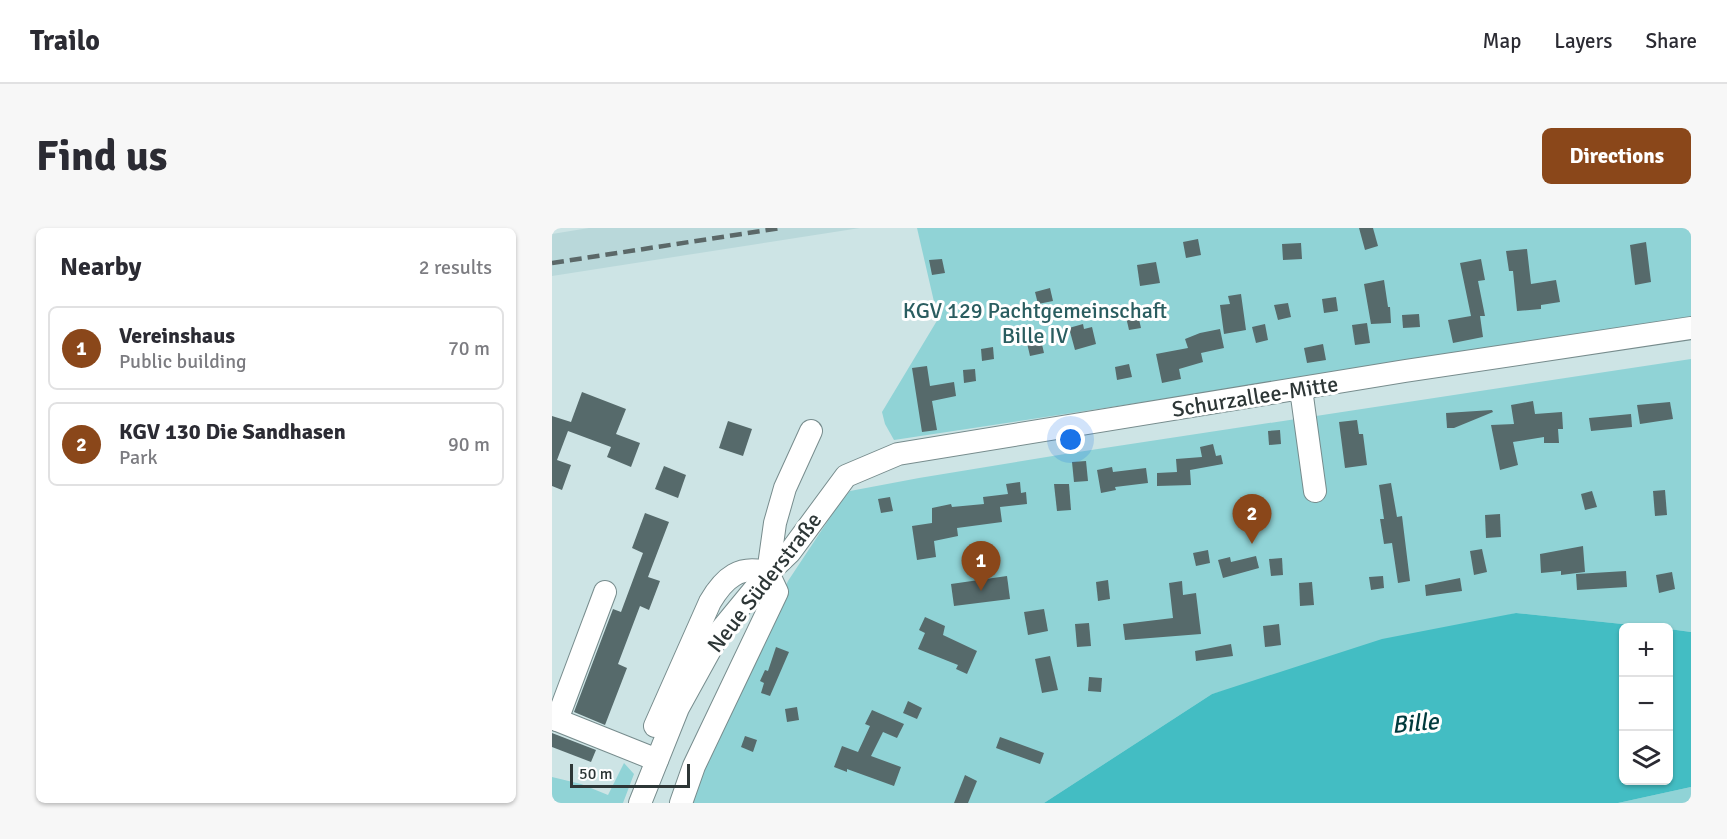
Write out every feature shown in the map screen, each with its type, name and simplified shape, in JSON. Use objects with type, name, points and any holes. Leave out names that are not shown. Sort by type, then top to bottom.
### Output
[{"type":"street","name":"Schurzallee-Mitte","points":[[831,494],[846,476],[898,454],[1406,371],[1691,328]]},
{"type":"street","points":[[1301,389],[1315,491]]},
{"type":"street","points":[[681,803],[694,766],[777,592],[768,573],[778,507],[811,431]]},
{"type":"street","name":"Neue Süderstraße","points":[[640,803],[650,757],[721,630],[768,573],[789,552],[831,494]]},
{"type":"street","points":[[605,592],[554,719],[650,757]]},
{"type":"shaded area","points":[[589,228],[860,228],[552,276],[552,234]]},
{"type":"green space","name":"KGV 129 Pachtgemeinschaft Bille IV","points":[[917,228],[1691,228],[1691,319],[894,440],[885,424],[882,412],[938,319]]},
{"type":"green space","points":[[1691,359],[1691,632],[1673,630],[1673,623],[1619,624],[1516,613],[1212,694],[1044,803],[689,803],[716,731],[788,581],[850,491],[1065,454]]},
{"type":"green space","points":[[624,763],[634,774],[623,803],[552,803],[552,777],[581,784],[608,795]]},
{"type":"green space","points":[[1691,787],[1691,803],[1618,803]]},
{"type":"water","name":"Bille","points":[[1516,613],[1619,624],[1619,785],[1673,785],[1673,630],[1691,632],[1691,787],[1618,803],[1044,803],[1212,694],[1382,639]]},
{"type":"building","points":[[1359,228],[1373,228],[1378,246],[1365,250]]},
{"type":"building","points":[[1198,239],[1201,255],[1186,258],[1183,242]]},
{"type":"building","points":[[1646,242],[1651,282],[1635,285],[1630,245]]},
{"type":"building","points":[[1301,243],[1302,259],[1283,260],[1282,244]]},
{"type":"building","points":[[1527,249],[1531,284],[1556,280],[1560,302],[1541,305],[1541,309],[1517,311],[1513,271],[1509,271],[1506,251]]},
{"type":"building","points":[[942,259],[945,273],[932,275],[929,260]]},
{"type":"building","points":[[1481,259],[1485,280],[1478,281],[1485,316],[1480,316],[1483,337],[1453,343],[1448,320],[1471,316],[1460,263]]},
{"type":"building","points":[[1156,262],[1160,283],[1140,286],[1137,265]]},
{"type":"building","points":[[1384,280],[1391,323],[1371,324],[1364,284]]},
{"type":"building","points":[[1050,288],[1053,301],[1038,304],[1035,292]]},
{"type":"building","points":[[1241,294],[1246,330],[1224,334],[1220,305],[1230,304],[1228,296]]},
{"type":"building","points":[[1336,297],[1338,311],[1324,313],[1322,299]]},
{"type":"building","points":[[1288,303],[1291,317],[1278,320],[1274,305]]},
{"type":"building","points":[[1419,314],[1420,327],[1403,328],[1402,315]]},
{"type":"building","points":[[1138,315],[1141,328],[1129,330],[1126,317]]},
{"type":"building","points":[[1367,323],[1370,343],[1355,345],[1352,325]]},
{"type":"building","points":[[1083,324],[1084,329],[1092,327],[1096,344],[1075,350],[1069,328]]},
{"type":"building","points":[[1265,324],[1268,340],[1256,343],[1252,327]]},
{"type":"building","points":[[1220,329],[1224,348],[1201,353],[1203,362],[1179,369],[1181,379],[1162,383],[1156,354],[1188,348],[1185,339]]},
{"type":"building","points":[[1041,340],[1044,353],[1030,356],[1027,343]]},
{"type":"building","points":[[1323,344],[1326,360],[1307,363],[1304,348]]},
{"type":"building","points":[[993,347],[994,359],[982,361],[981,349]]},
{"type":"building","points":[[1129,364],[1132,377],[1117,380],[1115,367]]},
{"type":"building","points":[[927,366],[930,386],[954,382],[956,396],[932,401],[937,430],[922,432],[912,368]]},
{"type":"building","points":[[975,369],[976,381],[964,383],[963,370]]},
{"type":"building","points":[[582,392],[626,409],[616,434],[640,443],[631,467],[607,457],[611,447],[568,431],[557,460],[571,465],[562,490],[552,486],[552,416],[571,422]]},
{"type":"building","points":[[1533,401],[1535,414],[1562,412],[1563,429],[1558,429],[1559,443],[1544,443],[1544,437],[1513,442],[1518,465],[1500,470],[1491,425],[1514,424],[1511,405]]},
{"type":"building","points":[[1670,402],[1673,419],[1640,424],[1637,405]]},
{"type":"building","points":[[1492,410],[1493,412],[1454,428],[1447,428],[1446,413]]},
{"type":"building","points":[[1631,414],[1632,427],[1591,431],[1589,418]]},
{"type":"building","points":[[1357,420],[1359,434],[1363,434],[1367,465],[1345,468],[1339,422]]},
{"type":"building","points":[[728,421],[752,429],[743,456],[719,448]]},
{"type":"building","points":[[1280,430],[1281,444],[1269,445],[1268,431]]},
{"type":"building","points":[[1213,444],[1216,456],[1221,455],[1223,464],[1190,470],[1191,485],[1157,486],[1157,473],[1177,472],[1176,459],[1202,457],[1200,447]]},
{"type":"building","points":[[1086,461],[1088,481],[1074,482],[1072,462]]},
{"type":"building","points":[[664,466],[686,475],[678,498],[655,489]]},
{"type":"building","points":[[1112,467],[1113,472],[1146,468],[1148,483],[1115,487],[1116,490],[1101,493],[1097,470]]},
{"type":"building","points":[[1020,482],[1021,493],[1026,492],[1027,504],[1000,507],[1002,522],[957,528],[958,536],[934,541],[936,557],[917,560],[912,526],[932,523],[932,508],[951,504],[952,507],[984,504],[983,497],[1008,494],[1006,484]]},
{"type":"building","points":[[1391,483],[1397,517],[1402,516],[1410,581],[1398,583],[1392,543],[1384,544],[1380,519],[1384,519],[1379,485]]},
{"type":"building","points":[[1054,484],[1069,484],[1071,510],[1057,511]]},
{"type":"building","points":[[1665,490],[1667,515],[1655,516],[1653,491]]},
{"type":"building","points":[[1592,491],[1597,507],[1585,510],[1581,494]]},
{"type":"building","points":[[890,497],[893,511],[881,513],[878,499]]},
{"type":"building","points":[[645,513],[669,522],[648,577],[660,581],[649,610],[640,606],[618,664],[627,668],[605,725],[574,712],[613,609],[621,612],[643,553],[632,548]]},
{"type":"building","points":[[1500,514],[1501,537],[1486,538],[1485,515]]},
{"type":"building","points":[[1583,546],[1585,572],[1561,575],[1561,571],[1541,573],[1540,554]]},
{"type":"building","points":[[1482,549],[1487,572],[1474,575],[1470,551]]},
{"type":"building","points":[[1208,550],[1210,563],[1196,566],[1193,553]]},
{"type":"building","points":[[1256,556],[1259,568],[1223,578],[1218,560],[1230,557],[1231,562]]},
{"type":"building","points":[[1282,558],[1283,575],[1271,576],[1269,559]]},
{"type":"building","points":[[1626,571],[1627,587],[1577,590],[1576,574]]},
{"type":"building","points":[[1672,572],[1675,589],[1659,593],[1656,575]]},
{"type":"building","points":[[1007,576],[1010,599],[954,606],[951,584]]},
{"type":"building","points":[[1383,576],[1384,588],[1371,590],[1369,577]]},
{"type":"building","points":[[1460,578],[1462,591],[1426,596],[1425,585]]},
{"type":"building","points":[[1108,580],[1110,599],[1098,601],[1096,582]]},
{"type":"building","points":[[1182,581],[1183,595],[1196,593],[1201,634],[1125,640],[1123,624],[1173,618],[1169,583]]},
{"type":"building","points":[[1312,582],[1314,605],[1300,606],[1299,583]]},
{"type":"building","points":[[1044,609],[1048,631],[1028,635],[1024,612]]},
{"type":"building","points":[[925,617],[945,626],[943,635],[977,651],[967,674],[956,669],[958,665],[918,649],[925,633],[919,630]]},
{"type":"building","points":[[1089,623],[1091,646],[1077,647],[1075,624]]},
{"type":"building","points":[[1279,624],[1281,645],[1265,647],[1263,626]]},
{"type":"building","points":[[1231,644],[1233,656],[1196,661],[1195,651]]},
{"type":"building","points":[[776,647],[789,652],[770,696],[761,693],[764,683],[760,681],[765,670],[768,671]]},
{"type":"building","points":[[1050,656],[1058,690],[1042,693],[1035,659]]},
{"type":"building","points":[[1089,677],[1102,678],[1101,692],[1088,691]]},
{"type":"building","points":[[908,701],[922,708],[917,719],[903,713]]},
{"type":"building","points":[[797,707],[799,720],[787,722],[785,709]]},
{"type":"building","points":[[872,710],[904,724],[897,738],[883,732],[871,756],[901,767],[894,786],[847,769],[847,772],[834,767],[842,746],[858,752],[870,726],[865,724]]},
{"type":"building","points":[[552,733],[596,750],[591,762],[552,747]]},
{"type":"building","points":[[745,736],[757,740],[753,752],[741,747]]},
{"type":"building","points":[[1000,737],[1044,753],[1040,764],[996,748]]},
{"type":"building","points":[[965,775],[977,781],[968,803],[954,803]]},
{"type":"railway","points":[[552,263],[781,228]]},
{"type":"place","name":"KGV 130 Die Sandhasen","points":[[1252,544]]},
{"type":"place","name":"Vereinshaus","points":[[981,591]]}]
